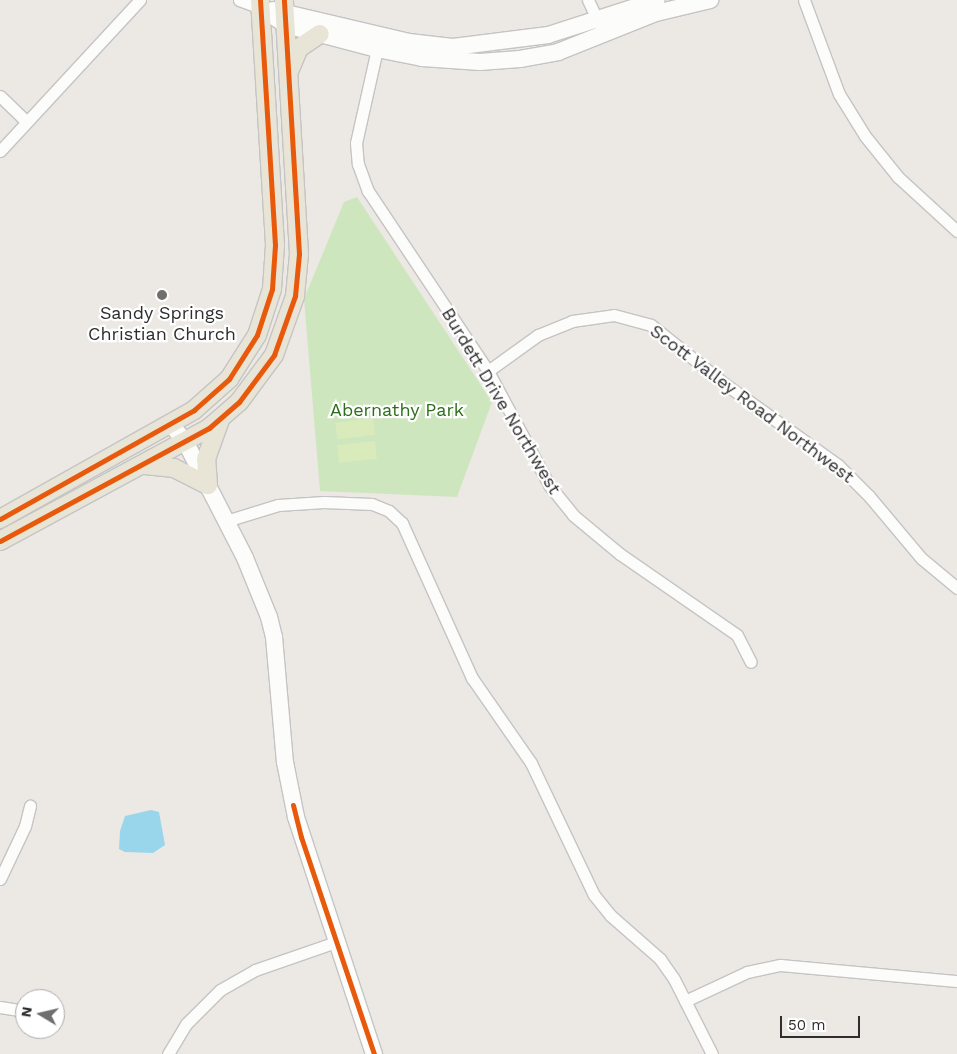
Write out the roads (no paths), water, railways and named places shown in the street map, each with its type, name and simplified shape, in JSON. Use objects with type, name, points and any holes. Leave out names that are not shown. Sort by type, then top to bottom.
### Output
[{"type":"main road","points":[[0,519],[171,424],[219,389],[241,362],[257,335],[273,281],[273,209],[260,4]]},
{"type":"main road","points":[[0,541],[186,442],[221,419],[240,402],[266,369],[283,337],[295,296],[299,234],[285,12]]},
{"type":"main road","points":[[289,72],[299,48],[320,34]]},
{"type":"main road","points":[[186,442],[196,425],[221,406],[246,380],[274,330],[286,285],[287,263],[284,240],[273,209]]},
{"type":"main road","points":[[144,465],[174,468],[208,485],[208,449],[221,419]]},
{"type":"street","points":[[0,151],[140,0]]},
{"type":"street","points":[[239,0],[382,37],[445,46],[532,39],[600,28],[710,0]]},
{"type":"street","points":[[588,0],[600,28]]},
{"type":"street","points":[[285,12],[320,34],[377,49],[440,60],[500,61],[558,52],[600,28],[657,0]]},
{"type":"street","points":[[804,0],[839,94],[865,136],[898,176],[957,231]]},
{"type":"street","name":"Burdett Drive Northwest","points":[[377,49],[356,143],[358,164],[368,191],[488,372],[549,485],[573,515],[620,554],[737,635],[751,662]]},
{"type":"street","points":[[0,96],[27,122]]},
{"type":"street","name":"Scott Valley Road Northwest","points":[[488,372],[538,335],[572,321],[614,315],[651,325],[725,384],[838,465],[921,558],[957,588]]},
{"type":"street","points":[[171,424],[186,442],[246,558],[269,617],[274,637],[285,762],[294,811],[374,1054]]},
{"type":"street","points":[[226,521],[278,505],[324,502],[372,504],[389,511],[402,523],[472,678],[531,762],[594,895],[610,915],[660,959],[685,1001],[712,1054]]},
{"type":"street","points":[[0,879],[25,826],[30,806]]},
{"type":"street","points":[[168,1054],[186,1024],[220,990],[255,970],[336,942]]},
{"type":"street","points":[[685,1001],[747,972],[780,965],[957,981]]},
{"type":"street","points":[[0,1007],[15,1010]]},
{"type":"water","points":[[151,810],[159,812],[165,845],[153,853],[125,852],[119,849],[120,831],[125,816]]},
{"type":"place","name":"Sandy Springs Christian Church","points":[[162,295]]},
{"type":"park label","name":"Abernathy Park","points":[[397,410]]}]
